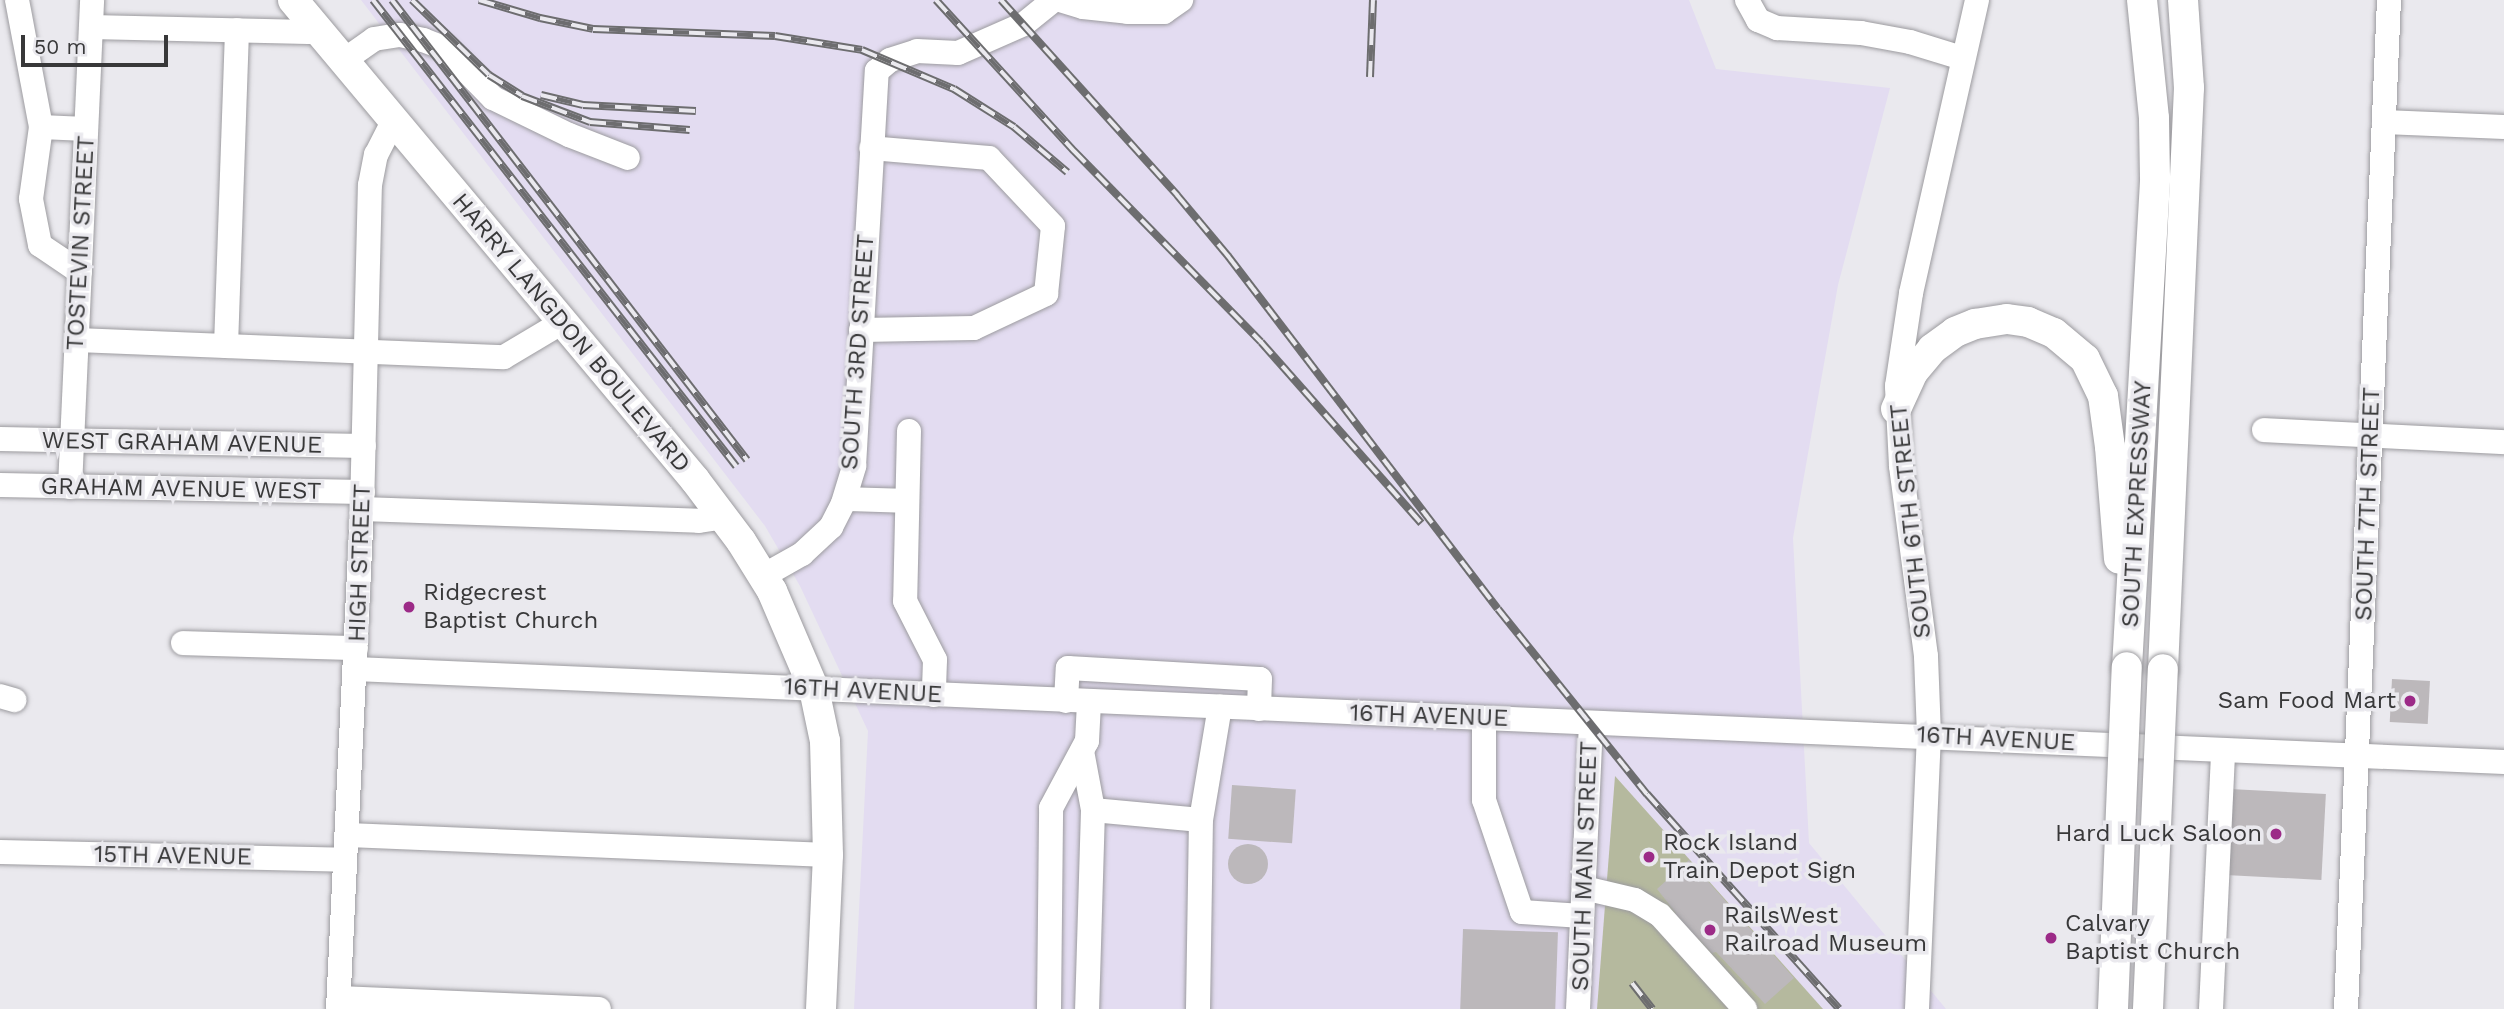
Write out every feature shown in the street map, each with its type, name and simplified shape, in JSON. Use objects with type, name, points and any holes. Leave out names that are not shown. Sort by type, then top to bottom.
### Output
[{"type":"main road","name":"HARRY LANGDON BOULEVARD","points":[[293,0],[724,517],[763,576],[793,636],[814,689]]},
{"type":"main road","name":"SOUTH EXPRESSWAY","points":[[2113,1009],[2127,667],[2155,178],[2154,118],[2142,0]]},
{"type":"main road","name":"SOUTH EXPRESSWAY","points":[[2148,1009],[2189,88],[2183,0]]},
{"type":"main road","points":[[1896,409],[1913,372],[1932,349],[1955,332],[1975,324],[2007,319],[2028,322],[2054,333],[2085,359],[2096,379],[2107,414],[2127,667]]},
{"type":"main road","points":[[814,689],[825,741],[828,855],[821,1009]]},
{"type":"street","points":[[17,0],[41,127],[31,199],[40,244],[80,272]]},
{"type":"street","name":"TOSTEVIN STREET","points":[[70,487],[92,0]]},
{"type":"street","name":"SOUTH 3RD STREET","points":[[763,576],[818,541],[831,527],[845,499],[854,466],[877,71],[890,60],[917,51],[958,54],[1024,24],[1054,0]]},
{"type":"street","points":[[1060,0],[1083,7],[1128,12],[1164,12],[1181,0]]},
{"type":"street","points":[[1747,0],[1758,20],[1777,27],[1861,33],[1910,42],[1962,58]]},
{"type":"street","name":"SOUTH 6TH STREET","points":[[1918,1004],[1929,735],[1926,656],[1896,409],[1905,322],[1977,0]]},
{"type":"street","name":"SOUTH 7TH STREET","points":[[2346,1009],[2389,0]]},
{"type":"street","points":[[91,27],[319,32]]},
{"type":"street","points":[[226,346],[237,30]]},
{"type":"street","points":[[343,61],[374,39],[400,35],[423,40],[444,48],[493,98],[569,135],[628,158]]},
{"type":"street","name":"HIGH STREET","points":[[338,1004],[365,446],[370,185],[376,155],[393,121]]},
{"type":"street","points":[[2384,122],[2504,127]]},
{"type":"street","points":[[41,127],[86,128]]},
{"type":"street","points":[[861,330],[974,328],[1046,294],[1053,226],[989,158],[871,148]]},
{"type":"street","points":[[76,340],[503,357],[561,323]]},
{"type":"street","points":[[2264,430],[2504,442]]},
{"type":"street","points":[[909,431],[905,601],[935,660],[934,695]]},
{"type":"street","name":"WEST GRAHAM AVENUE","points":[[0,439],[365,446]]},
{"type":"street","name":"GRAHAM AVENUE WEST","points":[[0,485],[362,500],[699,521],[724,517]]},
{"type":"street","points":[[845,499],[908,500]]},
{"type":"street","name":"16TH AVENUE","points":[[184,643],[355,659],[814,689],[1929,735],[2504,762]]},
{"type":"street","points":[[1049,1009],[1051,808],[1087,741],[1068,668],[1260,678],[1259,709]]},
{"type":"street","points":[[1198,1009],[1201,820],[1212,707],[1206,676]]},
{"type":"street","points":[[1485,718],[1484,800],[1522,912],[1582,916]]},
{"type":"street","name":"SOUTH MAIN STREET","points":[[1578,1009],[1591,723]]},
{"type":"street","points":[[2211,1009],[2223,750]]},
{"type":"street","points":[[1082,751],[1093,810],[1087,1009]]},
{"type":"street","points":[[1093,810],[1201,820]]},
{"type":"street","points":[[348,835],[828,855]]},
{"type":"street","name":"15TH AVENUE","points":[[0,852],[345,860]]},
{"type":"street","points":[[1584,888],[1635,900],[1660,915],[1745,1009]]},
{"type":"street","points":[[338,1004],[600,1009]]},
{"type":"street","points":[[1918,1004],[1940,1009]]},
{"type":"shaded area","points":[[361,0],[1689,0],[1716,69],[1890,88],[1838,285],[1793,538],[1809,843],[1946,1009],[854,1009],[868,731],[800,586],[765,526]]},
{"type":"green space","points":[[1615,776],[1823,1009],[1597,1009]]},
{"type":"building","name":"Sam Food Mart","points":[[2392,679],[2430,681],[2428,724],[2390,722]]},
{"type":"building","points":[[1232,785],[1296,789],[1292,843],[1228,839]]},
{"type":"building","name":"Hard Luck Saloon","points":[[2230,789],[2326,794],[2321,880],[2225,875]]},
{"type":"building","points":[[1248,844],[1262,850],[1268,864],[1262,878],[1248,884],[1234,878],[1228,864],[1234,850]]},
{"type":"building","points":[[1689,860],[1794,978],[1765,1004],[1716,952],[1712,953],[1698,938],[1689,943],[1669,921],[1676,913],[1657,889]]},
{"type":"building","points":[[1463,929],[1558,932],[1555,1009],[1460,1009]]},
{"type":"railway","points":[[373,0],[736,466]]},
{"type":"railway","points":[[392,0],[747,460]]},
{"type":"railway","points":[[412,0],[489,75],[522,96],[590,122],[690,130]]},
{"type":"railway","points":[[479,0],[540,18],[593,29],[775,36],[862,50],[954,89],[1014,127],[1067,172]]},
{"type":"railway","points":[[936,0],[1074,151],[1261,342],[1421,523]]},
{"type":"railway","points":[[1001,0],[1177,195],[1228,256],[1498,609],[1647,794],[1839,1009]]},
{"type":"railway","points":[[1370,77],[1373,0]]},
{"type":"railway","points":[[541,95],[583,105],[696,111]]},
{"type":"railway","points":[[1632,983],[1652,1009]]},
{"type":"place","name":"Ridgecrest Baptist Church","points":[[409,607]]},
{"type":"place","name":"Sam Food Mart","points":[[2410,701]]},
{"type":"place","name":"Hard Luck Saloon","points":[[2276,834]]},
{"type":"place","name":"Rock Island Train Depot Sign","points":[[1649,857]]},
{"type":"place","name":"RailsWest Railroad Museum","points":[[1710,930]]},
{"type":"place","name":"Calvary Baptist Church","points":[[2051,938]]}]
